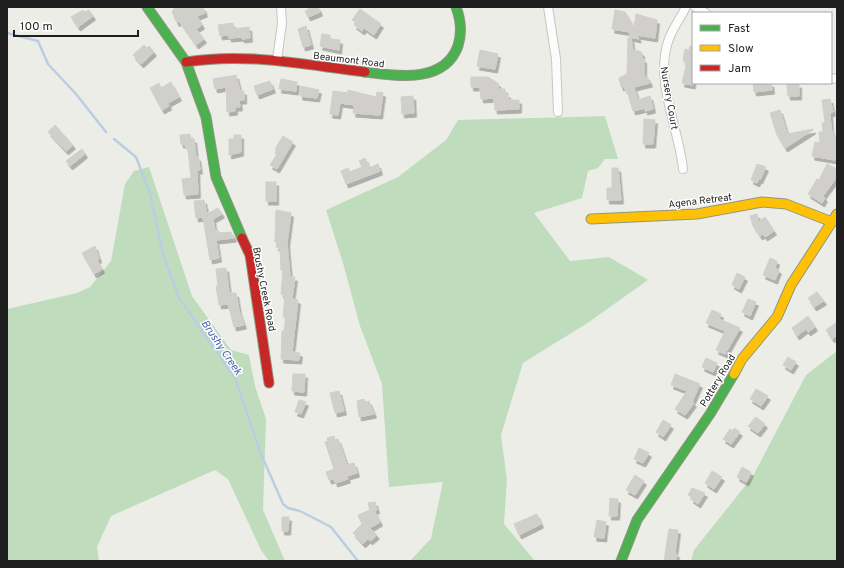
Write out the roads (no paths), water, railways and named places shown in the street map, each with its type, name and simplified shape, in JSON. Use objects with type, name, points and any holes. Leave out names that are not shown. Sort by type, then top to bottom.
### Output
[{"type":"street","name":"Brushy Creek Road","points":[[147,7],[186,62],[206,117],[218,184],[250,256],[270,383]]},
{"type":"street","points":[[277,60],[282,23],[281,7]]},
{"type":"street","name":"Beaumont Road","points":[[186,62],[209,57],[231,56],[277,60],[368,74],[426,74],[446,64],[456,51],[461,33],[461,24],[456,7]]},
{"type":"street","points":[[548,7],[556,59],[558,112]]},
{"type":"street","name":"Nursery Court","points":[[682,169],[681,156],[664,78],[663,61],[667,44],[686,7]]},
{"type":"street","points":[[695,7],[704,12]]},
{"type":"street","name":"Agena Retreat","points":[[591,219],[697,214],[762,202],[786,204],[835,218]]},
{"type":"street","name":"Pottery Road","points":[[621,561],[627,542],[637,520],[710,414],[742,359],[777,316],[791,285],[835,218]]},
{"type":"waterway","name":"Brushy Creek","points":[[7,33],[38,41],[48,64],[76,94],[106,132]]},
{"type":"waterway","name":"Brushy Creek","points":[[114,139],[136,157],[150,194],[163,254],[179,298],[235,378],[261,454],[283,504],[288,508],[300,511],[331,527],[358,561]]}]
